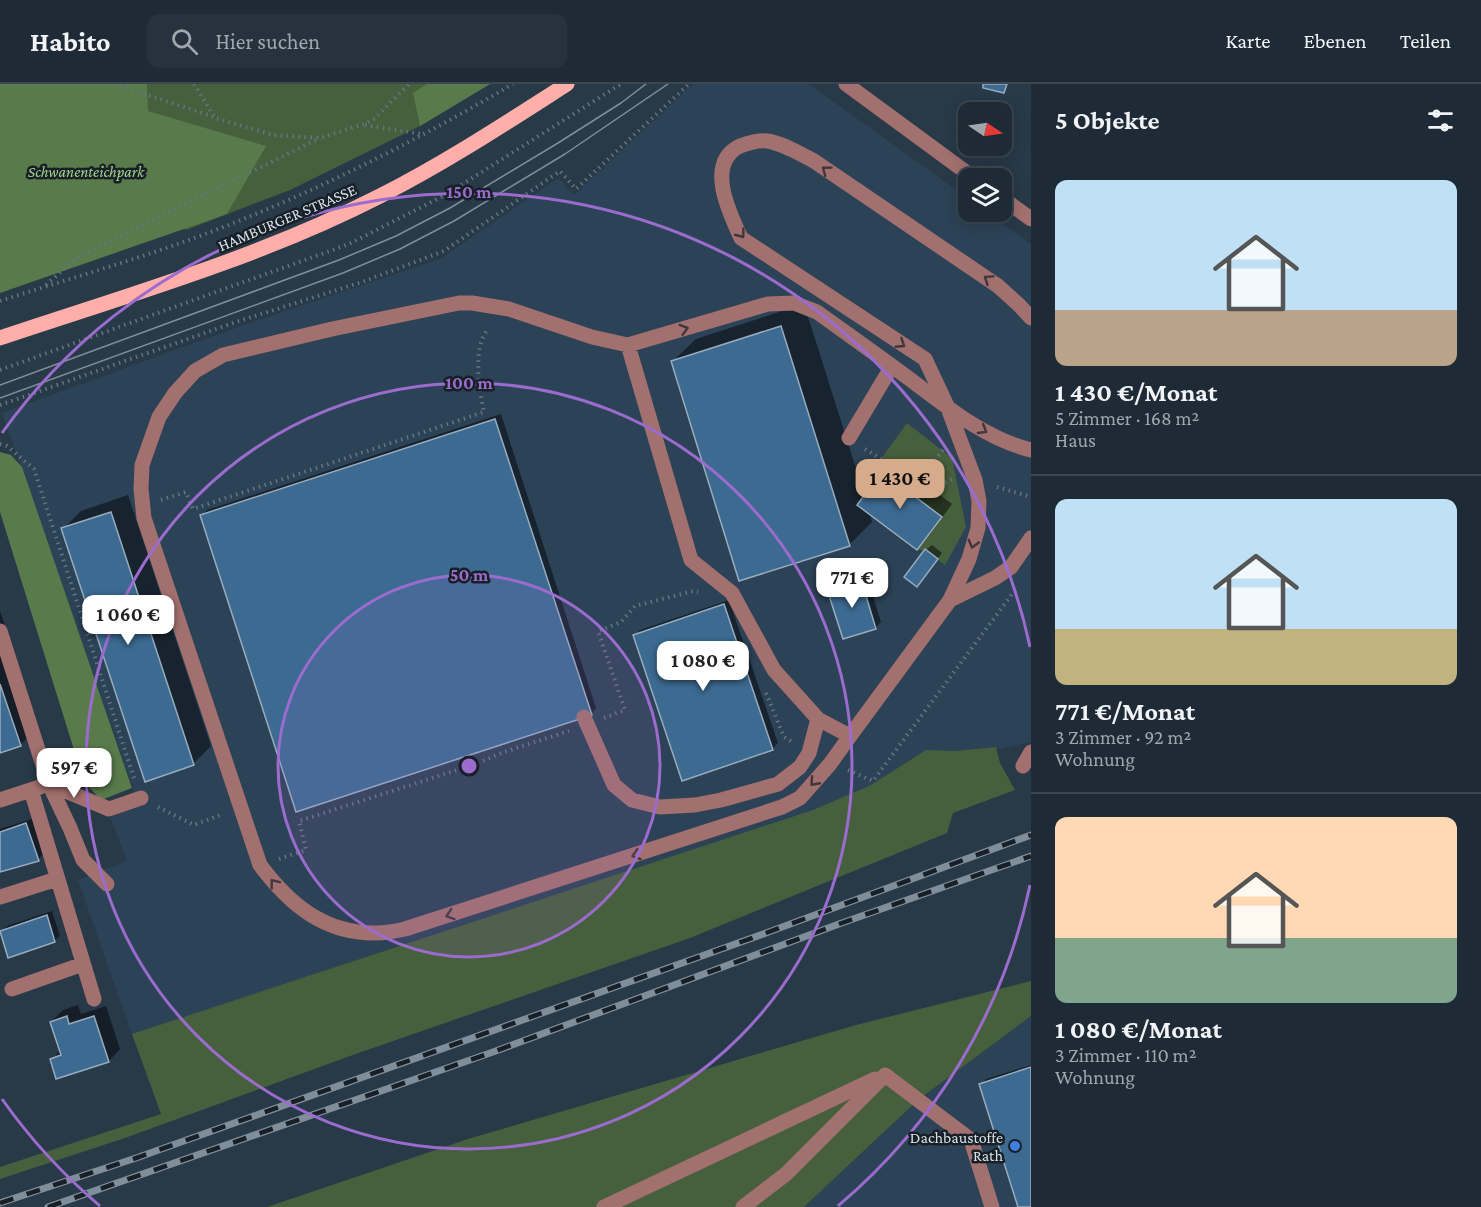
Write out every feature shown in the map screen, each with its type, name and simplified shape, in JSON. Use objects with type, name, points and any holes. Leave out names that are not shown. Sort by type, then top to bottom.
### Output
[{"type":"main road","name":"HAMBURGER STRASSE","points":[[0,338],[236,260],[300,232],[379,196],[447,159],[567,84]]},
{"type":"street","points":[[846,84],[961,168]]},
{"type":"street","points":[[1031,318],[998,286],[814,161],[782,145],[766,140],[747,143],[730,151],[723,165],[723,190],[726,205],[741,238],[925,359],[948,408],[975,480],[979,501],[978,528],[969,559],[950,600],[831,764],[800,798],[782,807],[405,929],[377,933],[347,930],[313,917],[296,906],[278,889],[260,865],[144,518],[141,489],[142,465],[159,417],[175,393],[195,371],[223,355],[353,324],[463,303],[509,309],[592,337],[628,345],[768,304],[794,303],[817,312],[948,408],[990,434],[1031,450]]},
{"type":"street","points":[[1012,205],[1031,219]]},
{"type":"street","points":[[628,345],[691,560],[732,593],[774,670],[818,719],[850,736]]},
{"type":"street","points":[[849,438],[892,366]]},
{"type":"street","points":[[950,600],[995,578],[1011,567],[1031,538]]},
{"type":"street","points":[[0,631],[49,784],[82,860],[107,884]]},
{"type":"street","points":[[585,721],[614,785],[632,800],[660,807],[721,801],[778,784],[800,767],[809,753],[818,719]]},
{"type":"street","points":[[0,800],[49,784],[109,809],[141,798]]},
{"type":"street","points":[[31,790],[94,999]]},
{"type":"street","points":[[0,897],[57,879]]},
{"type":"street","points":[[12,989],[83,964]]},
{"type":"street","points":[[604,1207],[885,1075]]},
{"type":"street","points":[[743,1207],[786,1174],[885,1075]]},
{"type":"street","points":[[885,1075],[971,1140],[992,1207]]},
{"type":"path","points":[[115,84],[273,135],[320,138]]},
{"type":"path","points":[[194,84],[215,118]]},
{"type":"path","points":[[44,287],[76,258],[320,138],[374,119],[408,84]]},
{"type":"path","points":[[0,301],[186,241],[284,202],[423,134],[513,84]]},
{"type":"path","points":[[0,405],[236,322],[362,282],[444,251],[560,171],[576,189],[689,84]]},
{"type":"path","points":[[364,124],[423,134]]},
{"type":"path","points":[[143,505],[186,492],[194,508],[484,412],[478,382],[481,343],[488,327],[499,330]]},
{"type":"path","points":[[918,484],[957,433]]},
{"type":"path","points":[[849,438],[918,484],[946,482],[955,478],[975,480]]},
{"type":"path","points":[[0,444],[7,446],[34,469],[141,798],[194,825],[228,812]]},
{"type":"path","points":[[1014,492],[1031,497]]},
{"type":"path","points":[[260,865],[306,850],[299,821],[476,764],[585,721],[625,710],[598,631],[621,622],[635,606],[693,591],[704,593]]},
{"type":"shaded area","points":[[693,84],[809,84],[958,191],[958,222],[1000,222],[1031,244],[1031,742],[932,765],[737,851],[138,1052],[78,880],[127,861],[110,817],[139,805],[2,413],[238,327],[440,259],[558,178],[574,195]]},
{"type":"shaded area","points":[[1031,1016],[1031,1207],[804,1207],[918,1100]]},
{"type":"green space","name":"Schwanenteichpark","points":[[0,84],[490,84],[420,126],[290,190],[186,230]]},
{"type":"green space","name":"Schwanenteichpark","points":[[0,84],[147,84],[148,111],[266,146],[227,214],[0,293]]},
{"type":"green space","points":[[427,84],[490,84],[420,126],[413,93]]},
{"type":"green space","points":[[907,423],[952,458],[966,527],[945,565],[925,550],[917,550],[941,516],[917,498],[923,490],[912,482],[906,490],[881,472],[881,459]]},
{"type":"green space","points":[[0,452],[11,455],[22,467],[132,788],[101,800],[84,782],[0,512]]},
{"type":"green space","points":[[996,747],[1000,763],[1015,790],[953,813],[947,833],[690,938],[350,1056],[125,1138],[0,1179],[0,1167],[161,1114],[132,1034],[813,810],[871,785],[926,750],[955,751]]},
{"type":"green space","points":[[1031,981],[1031,1016],[918,1100],[804,1207],[267,1207],[468,1139],[856,1025]]},
{"type":"building","points":[[983,84],[1007,84],[1004,93],[983,88]]},
{"type":"building","points":[[781,326],[850,546],[739,581],[671,361]]},
{"type":"building","points":[[495,419],[592,715],[296,812],[200,515]]},
{"type":"building","points":[[881,472],[906,490],[912,482],[923,490],[917,498],[942,517],[917,550],[857,505]]},
{"type":"building","points":[[111,512],[194,765],[145,782],[61,528]]},
{"type":"building","points":[[925,549],[938,559],[917,587],[904,577]]},
{"type":"building","points":[[861,579],[876,629],[843,639],[827,589]]},
{"type":"building","points":[[724,604],[773,750],[682,781],[633,635]]},
{"type":"building","points":[[0,684],[21,746],[0,753]]},
{"type":"building","points":[[26,823],[39,861],[0,872],[0,832]]},
{"type":"building","points":[[47,915],[55,942],[8,958],[0,931]]},
{"type":"building","points":[[67,1016],[69,1024],[94,1016],[109,1062],[56,1079],[50,1059],[61,1055],[50,1022]]},
{"type":"building","name":"Dachbaustoffe Rath","points":[[1031,1067],[1031,1207],[1018,1207],[979,1084]]},
{"type":"tram line","points":[[0,385],[339,260],[396,236],[450,208],[558,143],[621,103],[646,84]]},
{"type":"tram line","points":[[0,398],[343,273],[400,249],[454,221],[565,154],[668,84]]},
{"type":"railway","points":[[0,1203],[139,1157],[766,933],[1031,835]]},
{"type":"railway","points":[[48,1207],[493,1052],[839,924],[1031,856]]},
{"type":"place","name":"Dachbaustoffe Rath","points":[[1015,1146]]}]
